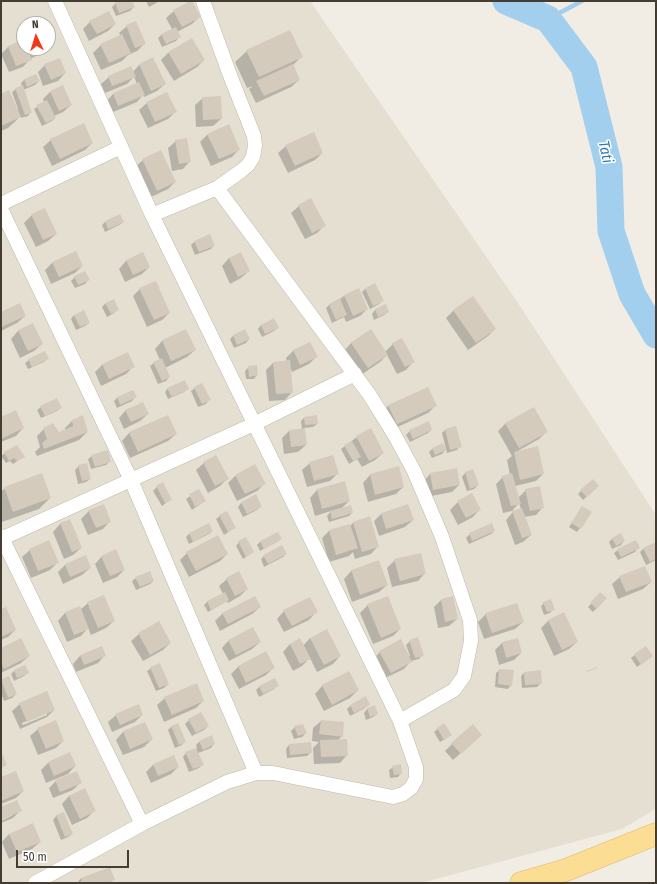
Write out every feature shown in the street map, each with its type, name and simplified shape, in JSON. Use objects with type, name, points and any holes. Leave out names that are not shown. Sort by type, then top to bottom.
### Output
[{"type":"main road","points":[[521,883],[566,870],[656,834]]},
{"type":"street","points":[[35,883],[142,824],[227,782],[256,773],[273,773],[393,797],[403,794],[411,788],[416,779],[416,767],[400,721],[152,215],[56,1]]},
{"type":"street","points":[[152,215],[217,188],[242,172],[253,157],[255,146],[254,136],[203,1]]},
{"type":"street","points":[[1,204],[121,147]]},
{"type":"street","points":[[217,188],[355,374],[394,434],[414,471],[442,537],[470,620],[471,641],[464,676],[454,690],[400,721]]},
{"type":"street","points":[[1,209],[131,480],[256,773]]},
{"type":"street","points":[[142,824],[1,538],[254,424],[355,374]]},
{"type":"shaded area","points":[[1,1],[310,1],[516,300],[656,515],[656,809],[622,829],[421,883],[1,883]]},
{"type":"building","points":[[132,1],[135,7],[119,13],[115,2]]},
{"type":"building","points":[[192,1],[201,17],[182,27],[173,10]]},
{"type":"building","points":[[109,11],[116,24],[97,34],[89,21]]},
{"type":"building","points":[[136,21],[146,44],[135,48],[126,25]]},
{"type":"building","points":[[176,27],[181,37],[166,44],[161,34]]},
{"type":"building","points":[[290,30],[303,57],[259,77],[246,50]]},
{"type":"building","points":[[122,34],[131,53],[109,63],[100,44]]},
{"type":"building","points":[[192,38],[205,60],[181,74],[168,52]]},
{"type":"building","points":[[16,43],[16,56],[30,56],[32,60],[16,66],[8,46]]},
{"type":"building","points":[[153,57],[166,84],[151,91],[139,64]]},
{"type":"building","points":[[60,58],[66,73],[51,80],[44,64]]},
{"type":"building","points":[[293,64],[300,80],[264,96],[256,81]]},
{"type":"building","points":[[131,66],[136,77],[112,86],[108,76]]},
{"type":"building","points":[[36,74],[40,81],[27,87],[24,79]]},
{"type":"building","points":[[139,82],[145,95],[118,106],[113,93]]},
{"type":"building","points":[[23,85],[32,113],[25,115],[15,88]]},
{"type":"building","points":[[63,85],[72,105],[59,111],[50,91]]},
{"type":"building","points":[[9,90],[21,117],[1,126],[1,94]]},
{"type":"building","points":[[167,92],[177,112],[155,122],[146,102]]},
{"type":"building","points":[[221,96],[222,119],[203,120],[202,97]]},
{"type":"building","points":[[47,100],[56,118],[46,123],[36,105]]},
{"type":"building","points":[[84,123],[93,143],[60,159],[50,139]]},
{"type":"building","points":[[229,124],[240,150],[219,159],[207,134]]},
{"type":"building","points":[[314,132],[323,153],[295,166],[285,145]]},
{"type":"building","points":[[187,138],[191,162],[179,164],[175,140]]},
{"type":"building","points":[[161,150],[176,182],[157,191],[142,159]]},
{"type":"building","points":[[311,198],[326,226],[312,233],[298,205]]},
{"type":"building","points":[[45,208],[57,234],[43,240],[31,214]]},
{"type":"building","points":[[120,214],[124,222],[108,229],[105,221]]},
{"type":"building","points":[[210,234],[215,246],[199,252],[194,241]]},
{"type":"building","points":[[76,251],[83,266],[59,277],[52,262]]},
{"type":"building","points":[[143,252],[150,267],[133,275],[126,260]]},
{"type":"building","points":[[241,252],[250,271],[238,277],[229,258]]},
{"type":"building","points":[[85,271],[90,280],[78,285],[74,276]]},
{"type":"building","points":[[156,281],[170,313],[154,320],[139,288]]},
{"type":"building","points":[[375,283],[384,301],[373,306],[365,288]]},
{"type":"building","points":[[359,288],[368,309],[353,316],[344,295]]},
{"type":"building","points":[[473,296],[496,329],[476,343],[453,310]]},
{"type":"building","points":[[340,298],[347,315],[336,320],[329,304]]},
{"type":"building","points":[[114,299],[119,310],[111,314],[105,303]]},
{"type":"building","points":[[20,303],[26,316],[1,327],[1,312]]},
{"type":"building","points":[[386,304],[389,312],[378,317],[375,309]]},
{"type":"building","points":[[84,310],[90,323],[80,327],[74,315]]},
{"type":"building","points":[[274,318],[279,328],[265,334],[261,325]]},
{"type":"building","points":[[33,323],[43,344],[28,351],[18,330]]},
{"type":"building","points":[[186,329],[196,350],[171,361],[162,340]]},
{"type":"building","points":[[245,329],[250,339],[237,345],[233,335]]},
{"type":"building","points":[[371,329],[388,355],[368,368],[351,343]]},
{"type":"building","points":[[402,338],[415,362],[405,367],[392,343]]},
{"type":"building","points":[[310,342],[318,357],[300,365],[293,350]]},
{"type":"building","points":[[45,351],[49,359],[32,367],[28,359]]},
{"type":"building","points":[[128,352],[135,367],[109,379],[102,364]]},
{"type":"building","points":[[162,358],[170,377],[162,381],[153,362]]},
{"type":"building","points":[[290,360],[293,393],[276,394],[273,362]]},
{"type":"building","points":[[257,365],[258,375],[249,377],[248,366]]},
{"type":"building","points":[[185,380],[189,389],[172,397],[167,388]]},
{"type":"building","points":[[202,383],[211,400],[202,404],[194,387]]},
{"type":"building","points":[[428,387],[437,406],[397,424],[388,405]]},
{"type":"building","points":[[133,390],[137,397],[120,405],[117,397]]},
{"type":"building","points":[[57,398],[62,408],[45,416],[40,406]]},
{"type":"building","points":[[143,402],[149,414],[131,422],[125,410]]},
{"type":"building","points":[[534,407],[548,432],[519,448],[505,423]]},
{"type":"building","points":[[16,410],[24,428],[1,439],[1,417]]},
{"type":"building","points":[[83,415],[88,432],[44,449],[42,443],[47,439],[43,428],[53,423],[59,432],[73,426],[72,420]]},
{"type":"building","points":[[168,415],[177,434],[138,452],[129,432]]},
{"type":"building","points":[[317,415],[318,424],[305,425],[304,417]]},
{"type":"building","points":[[429,421],[432,430],[413,439],[409,430]]},
{"type":"building","points":[[456,426],[462,447],[450,450],[445,429]]},
{"type":"building","points":[[305,428],[307,445],[291,447],[289,430]]},
{"type":"building","points":[[371,428],[384,453],[369,461],[356,436]]},
{"type":"building","points":[[352,441],[361,457],[353,461],[344,445]]},
{"type":"building","points":[[443,443],[446,450],[435,455],[432,448]]},
{"type":"building","points":[[17,445],[25,457],[17,461],[14,458],[9,461],[4,452]]},
{"type":"building","points":[[538,446],[544,474],[520,480],[514,452]]},
{"type":"building","points":[[108,450],[111,462],[95,467],[91,455]]},
{"type":"building","points":[[216,455],[229,479],[215,486],[203,462]]},
{"type":"building","points":[[333,455],[339,474],[314,481],[309,462]]},
{"type":"building","points":[[87,463],[91,479],[82,481],[78,465]]},
{"type":"building","points":[[255,464],[266,484],[245,494],[235,475]]},
{"type":"building","points":[[399,466],[404,487],[375,495],[370,474]]},
{"type":"building","points":[[457,468],[460,485],[433,490],[430,473]]},
{"type":"building","points":[[473,469],[479,485],[470,489],[465,472]]},
{"type":"building","points":[[42,473],[51,498],[13,512],[4,487]]},
{"type":"building","points":[[512,473],[521,504],[511,506],[502,476]]},
{"type":"building","points":[[593,479],[599,486],[587,497],[580,490]]},
{"type":"building","points":[[345,481],[350,501],[322,509],[317,489]]},
{"type":"building","points":[[163,482],[172,500],[165,503],[156,486]]},
{"type":"building","points":[[540,486],[544,508],[530,511],[525,489]]},
{"type":"building","points":[[199,489],[206,501],[195,507],[189,494]]},
{"type":"building","points":[[472,493],[481,510],[466,518],[457,501]]},
{"type":"building","points":[[256,494],[262,507],[247,514],[241,502]]},
{"type":"building","points":[[104,504],[111,522],[96,528],[88,510]]},
{"type":"building","points":[[408,504],[414,520],[386,529],[381,513]]},
{"type":"building","points":[[351,505],[353,513],[332,519],[330,511]]},
{"type":"building","points":[[582,506],[592,512],[581,529],[571,523]]},
{"type":"building","points":[[522,508],[532,535],[522,538],[512,511]]},
{"type":"building","points":[[227,511],[236,528],[228,532],[219,515]]},
{"type":"building","points":[[370,516],[379,547],[362,552],[353,522]]},
{"type":"building","points":[[70,519],[82,548],[72,552],[60,523]]},
{"type":"building","points":[[209,523],[213,531],[193,542],[189,533]]},
{"type":"building","points":[[492,523],[495,531],[472,541],[469,533]]},
{"type":"building","points":[[350,524],[358,548],[336,555],[329,530]]},
{"type":"building","points":[[278,532],[282,539],[264,549],[260,541]]},
{"type":"building","points":[[621,533],[625,541],[616,546],[612,538]]},
{"type":"building","points":[[218,535],[228,554],[196,571],[186,552]]},
{"type":"building","points":[[246,537],[254,552],[246,557],[238,541]]},
{"type":"building","points":[[49,540],[59,563],[38,571],[29,549]]},
{"type":"building","points":[[636,540],[640,548],[621,557],[617,549]]},
{"type":"building","points":[[656,542],[656,559],[650,562],[643,548]]},
{"type":"building","points":[[282,545],[287,554],[268,564],[263,555]]},
{"type":"building","points":[[116,549],[125,570],[110,576],[101,556]]},
{"type":"building","points":[[421,553],[426,574],[400,581],[394,559]]},
{"type":"building","points":[[86,555],[91,568],[70,577],[65,564]]},
{"type":"building","points":[[379,560],[388,585],[360,595],[351,570]]},
{"type":"building","points":[[645,566],[652,582],[626,592],[619,576]]},
{"type":"building","points":[[150,571],[154,581],[140,587],[135,577]]},
{"type":"building","points":[[239,571],[248,589],[235,596],[226,578]]},
{"type":"building","points":[[225,592],[229,600],[211,610],[207,601]]},
{"type":"building","points":[[600,592],[607,598],[597,609],[590,603]]},
{"type":"building","points":[[104,595],[115,621],[98,628],[87,602]]},
{"type":"building","points":[[255,596],[261,607],[228,624],[222,613]]},
{"type":"building","points":[[388,596],[401,629],[381,638],[367,604]]},
{"type":"building","points":[[453,596],[458,619],[445,622],[441,599]]},
{"type":"building","points":[[310,597],[318,612],[292,626],[283,610]]},
{"type":"building","points":[[551,599],[555,610],[547,612],[543,602]]},
{"type":"building","points":[[517,603],[524,622],[492,633],[485,613]]},
{"type":"building","points":[[80,606],[89,629],[74,635],[65,612]]},
{"type":"building","points":[[6,607],[16,630],[1,637],[1,609]]},
{"type":"building","points":[[564,612],[578,642],[562,650],[548,620]]},
{"type":"building","points":[[159,621],[171,643],[150,655],[138,633]]},
{"type":"building","points":[[253,627],[261,642],[236,655],[228,640]]},
{"type":"building","points":[[327,629],[341,656],[324,665],[310,638]]},
{"type":"building","points":[[418,637],[424,656],[415,658],[409,640]]},
{"type":"building","points":[[21,638],[30,656],[4,669],[1,663],[1,648]]},
{"type":"building","points":[[300,638],[311,659],[300,664],[290,644]]},
{"type":"building","points":[[518,638],[522,653],[506,658],[502,642]]},
{"type":"building","points":[[401,639],[412,662],[391,673],[379,651]]},
{"type":"building","points":[[102,646],[106,656],[84,665],[80,655]]},
{"type":"building","points":[[646,646],[653,656],[641,665],[634,654]]},
{"type":"building","points":[[266,651],[275,668],[246,683],[238,666]]},
{"type":"building","points":[[160,663],[169,684],[159,688],[150,667]]},
{"type":"building","points":[[25,665],[29,673],[17,678],[14,670]]},
{"type":"building","points":[[597,667],[587,672],[586,671]]},
{"type":"building","points":[[499,669],[514,670],[512,686],[498,684]]},
{"type":"building","points":[[541,670],[542,684],[525,685],[524,672]]},
{"type":"building","points":[[349,671],[359,690],[332,705],[322,685]]},
{"type":"building","points":[[9,676],[17,694],[8,698],[1,679]]},
{"type":"building","points":[[275,678],[279,686],[263,694],[259,686]]},
{"type":"building","points":[[197,683],[204,701],[172,715],[164,697]]},
{"type":"building","points":[[47,691],[55,710],[27,722],[19,703]]},
{"type":"building","points":[[366,696],[370,705],[354,713],[350,705]]},
{"type":"building","points":[[139,704],[143,715],[120,725],[115,714]]},
{"type":"building","points":[[375,705],[378,714],[370,717],[367,708]]},
{"type":"building","points":[[201,712],[209,726],[196,733],[188,719]]},
{"type":"building","points":[[56,720],[64,741],[46,749],[37,728]]},
{"type":"building","points":[[321,720],[344,722],[343,737],[319,734]]},
{"type":"building","points":[[145,722],[153,739],[130,749],[123,731]]},
{"type":"building","points":[[178,723],[186,742],[179,745],[171,726]]},
{"type":"building","points":[[444,723],[452,735],[444,740],[437,728]]},
{"type":"building","points":[[303,724],[307,733],[298,736],[294,726]]},
{"type":"building","points":[[473,724],[482,735],[461,754],[451,743]]},
{"type":"building","points":[[212,735],[215,744],[203,750],[199,741]]},
{"type":"building","points":[[347,739],[348,756],[321,757],[320,740]]},
{"type":"building","points":[[311,742],[312,753],[290,755],[289,744]]},
{"type":"building","points":[[196,748],[204,765],[193,769],[185,752]]},
{"type":"building","points":[[1,751],[7,765],[1,768]]},
{"type":"building","points":[[70,752],[76,766],[54,776],[48,762]]},
{"type":"building","points":[[174,755],[179,767],[158,776],[153,764]]},
{"type":"building","points":[[401,764],[402,774],[394,775],[392,766]]},
{"type":"building","points":[[16,771],[24,791],[1,801],[1,777]]},
{"type":"building","points":[[77,771],[82,783],[60,792],[55,780]]},
{"type":"building","points":[[85,788],[96,811],[80,819],[69,796]]},
{"type":"building","points":[[17,800],[22,811],[1,820],[1,807]]},
{"type":"building","points":[[64,812],[73,834],[65,837],[56,815]]},
{"type":"building","points":[[33,823],[41,842],[17,852],[9,834]]},
{"type":"building","points":[[110,867],[115,880],[107,883],[83,883],[81,878]]},
{"type":"waterway","name":"Tati","points":[[506,1],[548,19],[584,67],[609,167],[611,231],[632,294],[656,335]]},
{"type":"waterway","points":[[548,19],[582,1]]}]
